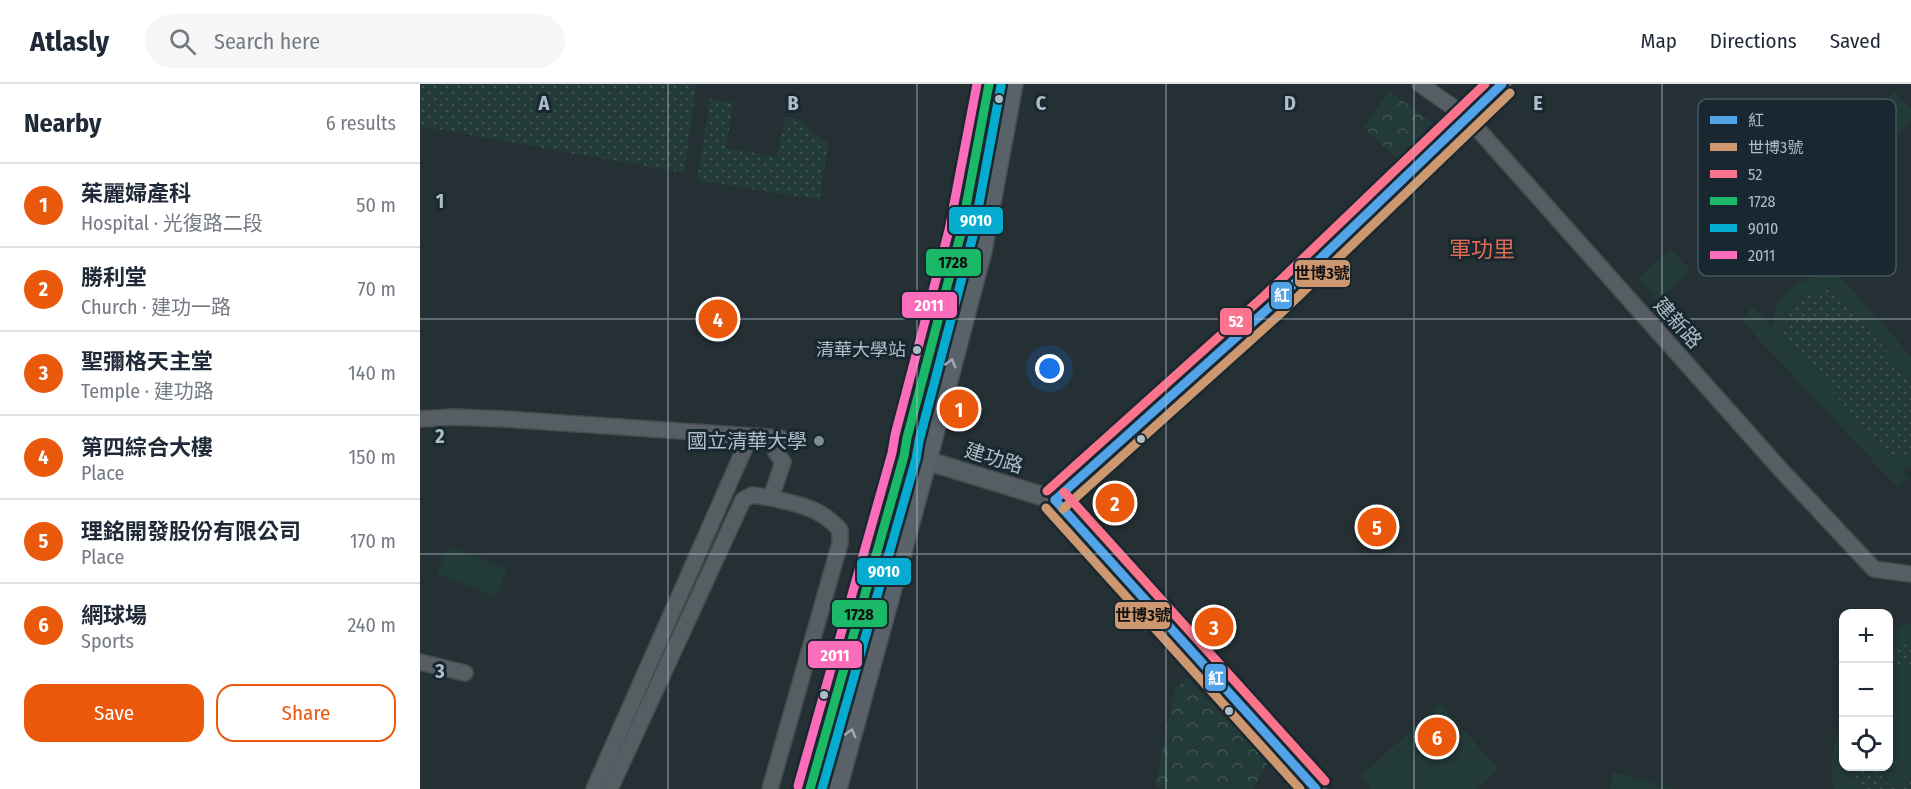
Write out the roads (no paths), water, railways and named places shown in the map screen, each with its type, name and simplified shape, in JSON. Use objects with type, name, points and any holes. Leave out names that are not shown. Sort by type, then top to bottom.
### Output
[{"type":"main road","points":[[810,789],[904,456],[961,232],[989,84]]},
{"type":"main road","points":[[836,789],[926,460],[983,238],[1012,84]]},
{"type":"street","name":"建新路","points":[[1420,84],[1467,117],[1782,471],[1874,569],[1911,574]]},
{"type":"street","points":[[1316,789],[1055,500],[1278,299],[1502,84]]},
{"type":"street","points":[[961,232],[983,238]]},
{"type":"street","points":[[420,419],[454,417],[503,419],[781,438],[776,452],[783,462],[772,498]]},
{"type":"street","points":[[594,789],[750,436]]},
{"type":"street","name":"建功路","points":[[904,456],[926,460],[1055,500]]},
{"type":"street","points":[[610,789],[743,500],[752,495],[817,510],[830,518],[840,530],[840,543],[770,789]]},
{"type":"street","points":[[420,662],[465,673]]},
{"type":"place","name":"第四綜合大樓","points":[[718,319]]},
{"type":"place","name":"清華大學站","points":[[917,350]]},
{"type":"place","name":"茱麗婦產科","points":[[959,409]]},
{"type":"place","name":"國立清華大學","points":[[819,441]]},
{"type":"place","name":"勝利堂","points":[[1115,503]]},
{"type":"place","name":"理銘開發股份有限公司","points":[[1377,527]]},
{"type":"place","name":"聖彌格天主堂","points":[[1214,627]]},
{"type":"place","name":"網球場","points":[[1437,737]]},
{"type":"district","name":"軍功里","points":[[1482,249]]}]
